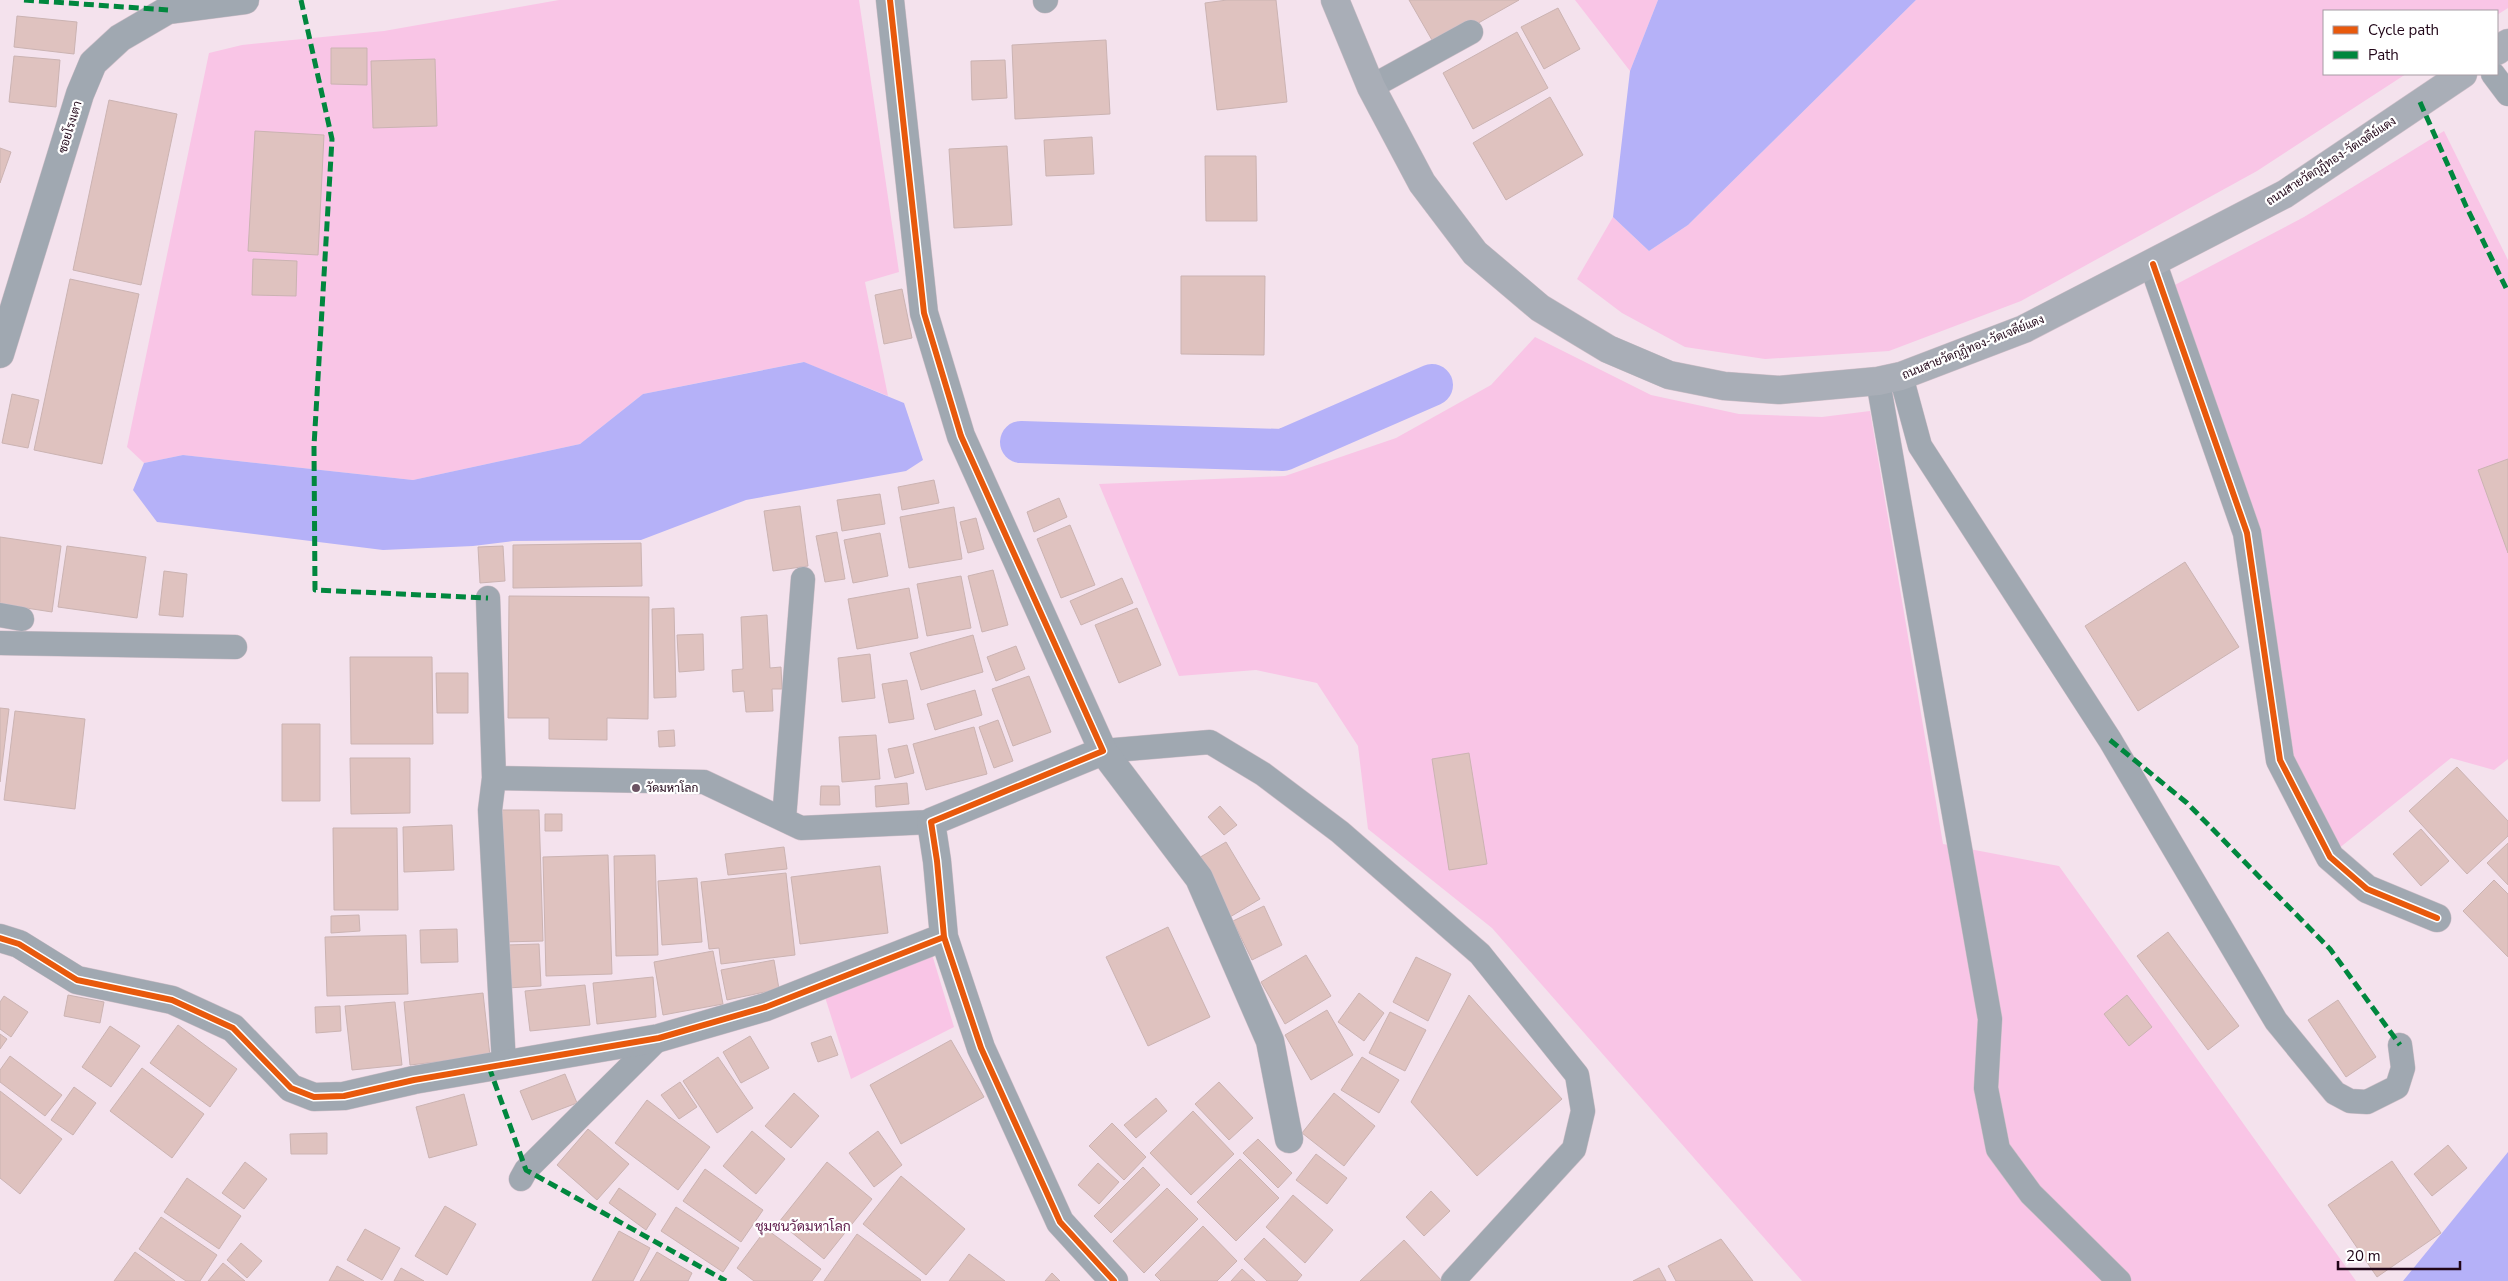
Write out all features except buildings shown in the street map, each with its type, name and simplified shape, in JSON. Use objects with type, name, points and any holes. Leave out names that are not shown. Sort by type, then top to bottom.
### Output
[{"type":"main road","name":"ถนนสายวัดกุฎีทอง-วัดเจดีย์แดง","points":[[1335,0],[1371,87],[1422,183],[1475,253],[1540,308],[1608,349],[1669,375],[1724,386],[1779,390],[1889,378],[2024,329],[2153,264],[2285,194],[2462,75]]},
{"type":"street","name":"ซอยโรงเตา","points":[[1,348],[80,94],[92,63],[120,38],[168,10],[245,0]]},
{"type":"street","points":[[890,0],[924,314],[961,436],[1103,751],[1199,878],[1270,1041],[1289,1139]]},
{"type":"street","points":[[2153,264],[2247,533],[2280,760],[2330,857],[2366,889],[2437,918]]},
{"type":"street","points":[[1103,751],[931,822],[937,861],[944,937],[981,1048],[1060,1222],[1114,1281]]},
{"type":"street","points":[[0,938],[19,944],[77,980],[172,1000],[233,1028],[291,1088],[314,1097],[344,1096],[414,1080],[659,1038],[766,1007],[944,937]]},
{"type":"lane","points":[[1371,87],[1471,32]]},
{"type":"lane","points":[[2494,75],[2508,94]]},
{"type":"lane","points":[[1889,378],[1920,446],[2110,740],[2276,1021],[2335,1093],[2350,1101],[2367,1102],[2397,1087],[2403,1068],[2400,1045]]},
{"type":"lane","points":[[1889,378],[1990,1019],[1986,1088],[1998,1149],[2031,1194],[2119,1281]]},
{"type":"lane","points":[[784,819],[803,579]]},
{"type":"lane","points":[[488,598],[494,778],[490,810],[504,1064]]},
{"type":"lane","points":[[0,643],[235,647]]},
{"type":"lane","points":[[1103,751],[1210,742],[1263,774],[1340,832],[1480,954],[1577,1075],[1583,1111],[1574,1149],[1453,1281]]},
{"type":"lane","points":[[494,778],[704,782],[801,828],[931,822]]},
{"type":"lane","points":[[521,1179],[526,1170],[659,1038]]},
{"type":"shaded area","points":[[559,0],[859,0],[899,272],[865,282],[888,396],[803,362],[643,394],[580,444],[413,480],[183,455],[144,463],[127,447],[209,53],[242,45],[384,31]]},
{"type":"shaded area","points":[[1575,0],[1658,0],[1630,71]]},
{"type":"shaded area","points":[[1658,0],[1916,0],[1688,225],[1649,251],[1613,217],[1630,71]]},
{"type":"shaded area","points":[[1916,0],[2508,0],[2508,8],[2498,14],[2498,10],[2323,10],[2323,75],[2404,75],[2257,171],[2021,301],[1889,351],[1765,359],[1685,347],[1622,313],[1577,279],[1613,217],[1649,251],[1688,225]]},
{"type":"shaded area","points":[[2444,131],[2508,260],[2508,759],[2494,770],[2451,758],[2338,849],[2289,759],[2256,532],[2171,287],[2304,217]]},
{"type":"shaded area","points":[[1535,337],[1651,395],[1739,414],[1822,417],[1870,411],[1943,844],[2059,866],[2356,1281],[1802,1281],[1492,928],[1368,829],[1358,746],[1317,683],[1256,670],[1179,676],[1099,484],[1285,476],[1396,438],[1491,385]]},
{"type":"shaded area","points":[[804,362],[904,403],[923,460],[906,471],[746,500],[641,540],[513,541],[473,546],[383,550],[157,522],[133,490],[144,463],[183,455],[413,480],[580,444],[643,394]]},
{"type":"shaded area","points":[[931,951],[954,1027],[851,1079],[824,994]]},
{"type":"shaded area","points":[[2508,1152],[2508,1281],[2403,1281]]},
{"type":"waterway","points":[[1021,442],[1283,450],[1432,385]]},
{"type":"marked path","points":[[24,0],[168,10]]},
{"type":"marked path","points":[[301,0],[332,139],[314,446],[315,590],[488,598]]},
{"type":"marked path","points":[[2420,102],[2466,206],[2508,292]]},
{"type":"marked path","points":[[2110,740],[2187,803],[2330,949],[2400,1045]]},
{"type":"marked path","points":[[489,1067],[526,1170],[726,1281]]},
{"type":"cycle path","points":[[890,0],[924,313],[961,436],[1103,751],[931,822],[937,861],[944,937],[981,1048],[1060,1222],[1114,1281]]},
{"type":"cycle path","points":[[2153,264],[2247,533],[2280,760],[2330,857],[2367,889],[2437,918]]},
{"type":"cycle path","points":[[0,938],[19,944],[77,980],[172,1000],[233,1028],[291,1088],[314,1097],[344,1096],[414,1080],[659,1038],[766,1007],[944,937]]},
{"type":"place","name":"วัดมหาโลก","points":[[636,788]]},
{"type":"district","name":"ชุมชนวัดมหาโลก","points":[[803,1226]]}]
